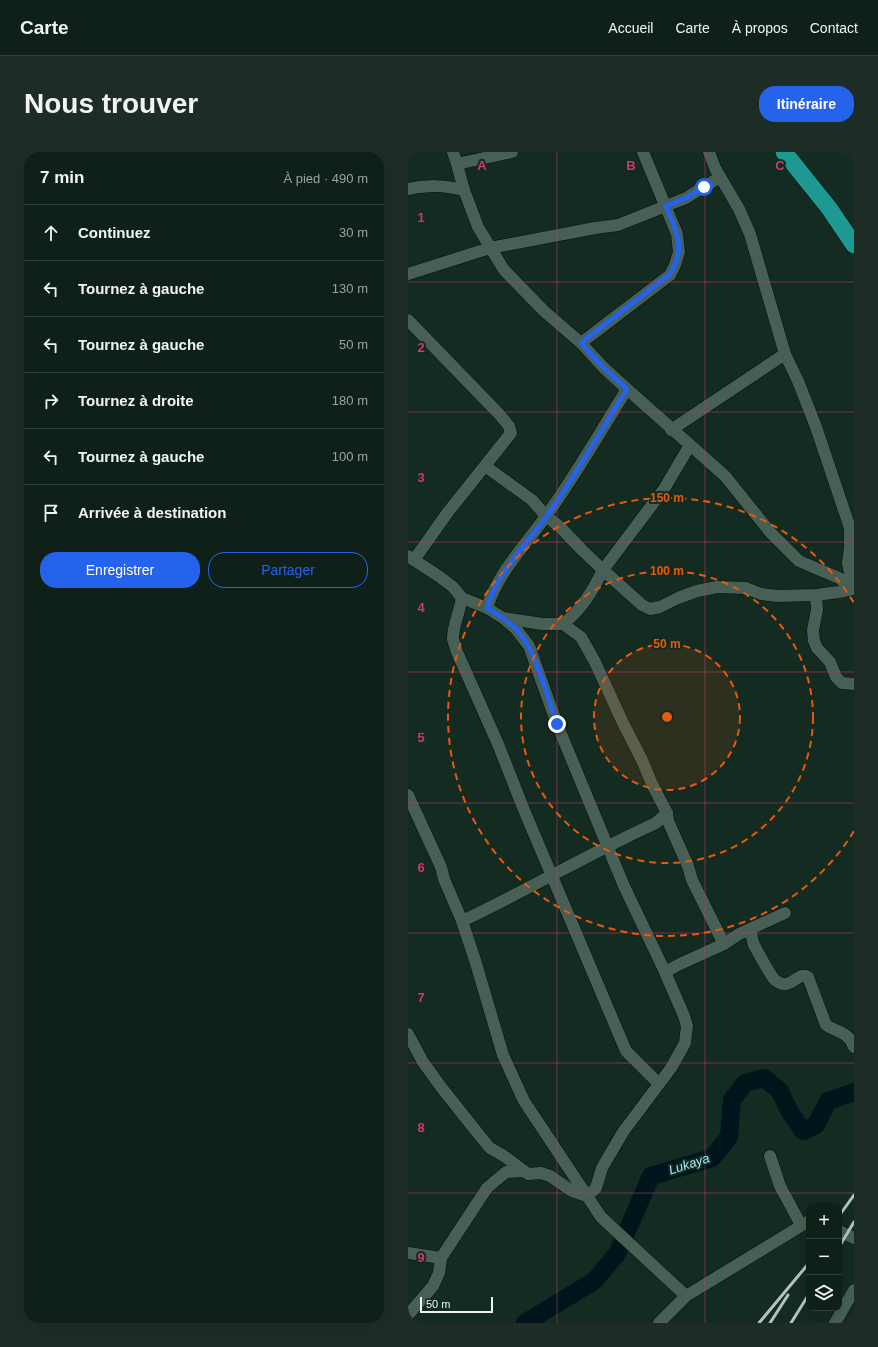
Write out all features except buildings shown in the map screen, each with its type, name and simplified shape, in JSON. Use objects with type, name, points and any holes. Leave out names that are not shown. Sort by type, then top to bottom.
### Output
[{"type":"highway","points":[[784,152],[829,208],[854,245]]},
{"type":"street","points":[[453,152],[464,190],[478,227],[504,270],[544,311],[581,343],[604,368],[671,430],[725,476],[770,532],[799,561],[839,578],[853,589]]},
{"type":"street","points":[[457,164],[512,152]]},
{"type":"street","points":[[581,343],[670,274],[675,265],[679,252],[678,234],[642,152]]},
{"type":"street","points":[[708,152],[720,177],[739,209],[750,234],[785,354],[798,381],[813,421],[850,528],[848,563],[853,589]]},
{"type":"street","points":[[408,274],[490,248],[594,228],[618,226],[686,198],[720,177]]},
{"type":"street","points":[[408,189],[431,185],[446,186],[464,190]]},
{"type":"street","points":[[408,320],[499,414],[509,426],[511,433],[411,558],[440,577],[462,598],[487,608],[503,618],[516,629],[528,646],[557,724],[635,911],[665,972],[687,1026],[685,1044],[671,1068],[642,1104],[623,1132],[602,1168],[596,1188],[587,1196]]},
{"type":"street","points":[[671,430],[785,354]]},
{"type":"street","points":[[487,608],[491,595],[500,577],[546,516],[578,470],[627,389]]},
{"type":"street","points":[[563,624],[576,614],[597,583],[603,570],[664,489],[690,445]]},
{"type":"street","points":[[485,466],[532,500],[546,516],[560,527],[603,570],[642,604],[650,609],[660,608],[678,598],[696,591],[717,587],[746,588],[762,594],[777,596],[816,595],[853,589]]},
{"type":"street","points":[[816,595],[817,610],[814,641],[830,662],[836,677],[842,684],[854,684]]},
{"type":"street","points":[[462,598],[453,640],[626,1050],[659,1084]]},
{"type":"street","points":[[503,618],[542,624],[563,624],[581,637],[595,662],[667,814],[668,822],[688,866],[692,880],[724,944]]},
{"type":"street","points":[[408,795],[441,867],[444,880],[462,921],[503,1055],[524,1101],[601,1217],[686,1296]]},
{"type":"street","points":[[462,921],[510,898],[552,874],[656,823],[667,814]]},
{"type":"street","points":[[665,972],[785,913]]},
{"type":"street","points":[[750,929],[753,943],[775,980],[782,984],[787,984],[801,976],[805,975],[808,977],[826,1025],[831,1029],[842,1032],[851,1040],[854,1047]]},
{"type":"street","points":[[408,1034],[423,1062],[461,1114],[490,1148],[504,1156],[528,1174],[541,1173],[550,1176],[572,1191],[587,1196]]},
{"type":"street","points":[[659,1323],[686,1296],[805,1223],[780,1186],[770,1156]]},
{"type":"street","points":[[408,1315],[434,1286],[439,1273],[441,1258],[487,1188],[506,1172],[524,1171]]},
{"type":"street","points":[[842,1232],[854,1238]]},
{"type":"street","points":[[408,1253],[441,1258]]},
{"type":"street","points":[[835,1323],[854,1290]]},
{"type":"waterway","name":"Lukaya","points":[[525,1323],[594,1281],[617,1254],[651,1176],[712,1158],[729,1137],[732,1100],[745,1083],[764,1078],[780,1091],[788,1109],[803,1131],[816,1125],[828,1101],[854,1092]]},
{"type":"railway","points":[[842,1212],[854,1195]]},
{"type":"railway","points":[[842,1242],[854,1222]]},
{"type":"railway","points":[[759,1323],[806,1267]]},
{"type":"railway","points":[[770,1323],[788,1295]]},
{"type":"railway","points":[[791,1323],[806,1299]]},
{"type":"route","points":[[557,724],[528,646],[516,629],[503,618],[487,608],[491,595],[500,577],[546,516],[578,470],[627,389],[604,368],[581,343],[670,274],[675,265],[679,252],[678,234],[666,206],[686,198],[704,187]]}]
